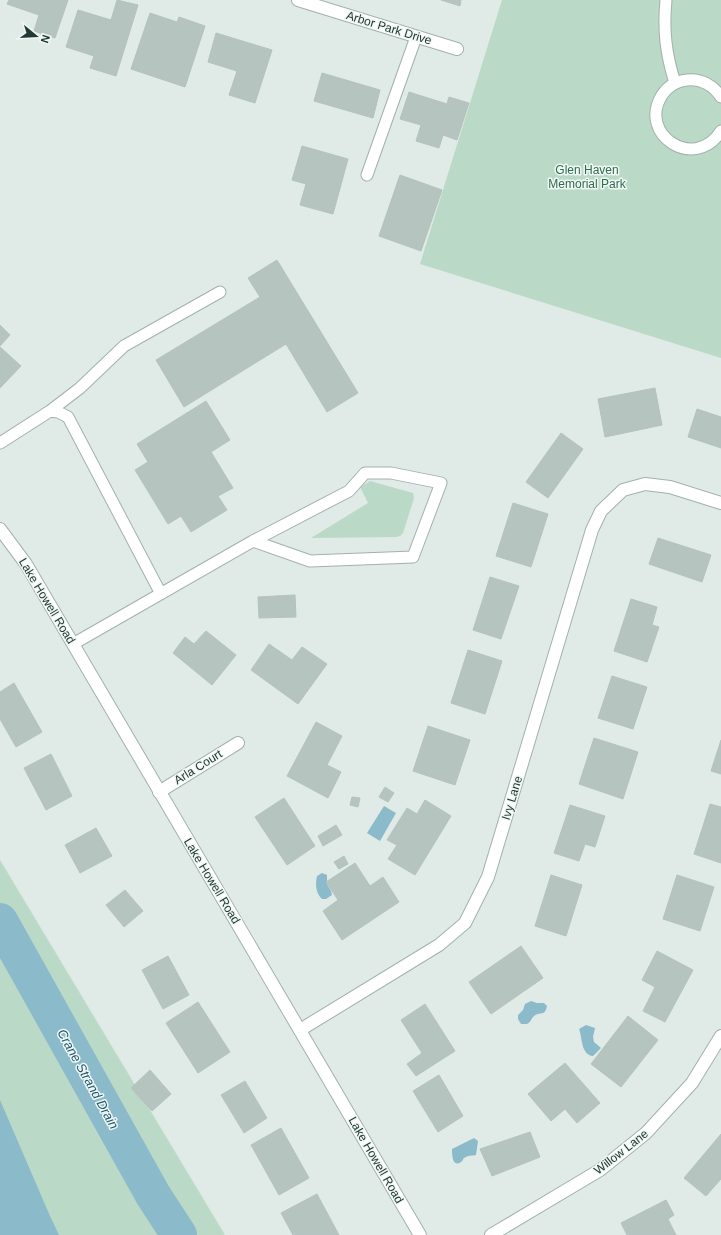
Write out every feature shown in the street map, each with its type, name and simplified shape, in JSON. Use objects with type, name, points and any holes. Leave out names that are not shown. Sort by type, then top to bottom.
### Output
[{"type":"street","name":"Arbor Park Drive","points":[[298,0],[325,4],[416,37],[457,49]]},
{"type":"street","name":"Ivy Lane","points":[[300,1030],[439,945],[465,923],[488,877],[592,530],[601,511],[624,490],[645,484],[670,487],[721,503]]},
{"type":"street","name":"Lake Howell Road","points":[[0,529],[26,564],[420,1235]]},
{"type":"street","name":"Arla Court","points":[[159,792],[238,742]]},
{"type":"street","name":"Willow Lane","points":[[491,1235],[600,1170],[646,1133],[692,1083],[721,1036]]},
{"type":"lane","points":[[666,0],[665,32],[668,61],[675,83]]},
{"type":"lane","points":[[367,175],[416,37]]},
{"type":"lane","points":[[721,97],[710,85],[700,81],[688,80],[675,83],[663,93],[658,103],[657,121],[664,136],[678,147],[694,149],[710,143],[721,131]]},
{"type":"lane","points":[[0,443],[50,411],[80,388],[124,346],[220,292]]},
{"type":"lane","points":[[50,411],[58,412],[68,417],[161,594]]},
{"type":"lane","points":[[73,644],[253,541],[348,491],[365,473],[391,473],[441,483],[413,556],[310,561],[253,541]]},
{"type":"green space","name":"Glen Haven Memorial Park","points":[[502,0],[721,0],[721,358],[420,264]]},
{"type":"green space","points":[[370,481],[413,493],[414,498],[403,533],[400,536],[311,538],[368,503],[360,487]]},
{"type":"green space","points":[[0,860],[225,1235],[0,1235]]},
{"type":"water","points":[[384,806],[396,813],[380,841],[367,833]]},
{"type":"water","points":[[322,873],[327,875],[327,884],[332,895],[326,899],[322,899],[320,897],[316,889],[317,876]]},
{"type":"water","points":[[531,1001],[544,1003],[547,1006],[545,1012],[534,1016],[527,1024],[521,1024],[518,1019],[518,1015],[523,1010],[525,1004]]},
{"type":"water","points":[[586,1025],[595,1028],[593,1037],[594,1042],[601,1048],[593,1056],[587,1053],[582,1043],[579,1029]]},
{"type":"water","points":[[0,1100],[50,1216],[59,1235],[0,1235]]},
{"type":"water","points":[[474,1138],[478,1141],[476,1155],[467,1156],[458,1163],[454,1162],[452,1149]]},
{"type":"building","points":[[9,0],[68,0],[55,38],[34,31],[39,15],[7,4]]},
{"type":"building","points":[[117,0],[138,5],[116,76],[90,68],[94,56],[66,47],[78,10],[111,20]]},
{"type":"building","points":[[441,0],[461,0],[460,6]]},
{"type":"building","points":[[150,13],[177,22],[179,17],[205,26],[185,87],[131,69]]},
{"type":"building","points":[[216,33],[272,50],[255,103],[229,95],[237,71],[208,62]]},
{"type":"building","points":[[322,73],[380,90],[373,118],[314,101]]},
{"type":"building","points":[[409,92],[447,104],[449,97],[469,103],[457,140],[443,135],[439,148],[416,141],[421,125],[400,119]]},
{"type":"building","points":[[302,146],[348,159],[333,214],[300,205],[306,184],[292,180]]},
{"type":"building","points":[[400,175],[442,190],[421,251],[379,236]]},
{"type":"building","points":[[277,260],[358,393],[327,412],[286,344],[184,407],[156,360],[260,297],[248,278]]},
{"type":"building","points":[[0,325],[10,335],[0,346]]},
{"type":"building","points":[[0,347],[21,366],[0,388]]},
{"type":"building","points":[[655,388],[662,425],[605,437],[598,399]]},
{"type":"building","points":[[206,401],[230,440],[211,452],[233,488],[218,496],[227,510],[191,532],[181,516],[168,524],[135,470],[148,462],[137,444]]},
{"type":"building","points":[[697,409],[721,417],[721,448],[688,437]]},
{"type":"building","points":[[561,433],[583,449],[548,498],[526,482]]},
{"type":"building","points":[[513,503],[548,514],[531,567],[496,556]]},
{"type":"building","points":[[658,538],[711,555],[702,582],[649,564]]},
{"type":"building","points":[[490,577],[519,586],[501,639],[473,630]]},
{"type":"building","points":[[295,595],[296,617],[259,618],[258,597]]},
{"type":"building","points":[[631,599],[657,607],[652,625],[659,627],[647,662],[614,651]]},
{"type":"building","points":[[206,631],[236,655],[212,685],[173,653],[185,637],[194,644]]},
{"type":"building","points":[[269,644],[292,660],[302,647],[327,664],[298,704],[251,670]]},
{"type":"building","points":[[468,650],[502,661],[485,714],[451,703]]},
{"type":"building","points":[[612,676],[647,687],[633,729],[598,718]]},
{"type":"building","points":[[14,683],[42,732],[16,747],[0,719],[0,692]]},
{"type":"building","points":[[316,722],[342,736],[327,765],[341,772],[328,798],[287,776]]},
{"type":"building","points":[[428,726],[470,740],[455,785],[413,771]]},
{"type":"building","points":[[594,738],[638,752],[623,799],[579,784]]},
{"type":"building","points":[[721,740],[721,774],[711,771]]},
{"type":"building","points":[[51,754],[72,796],[46,810],[24,768]]},
{"type":"building","points":[[385,787],[394,793],[388,802],[379,797]]},
{"type":"building","points":[[352,797],[360,798],[358,807],[350,805]]},
{"type":"building","points":[[284,798],[315,846],[287,865],[255,817]]},
{"type":"building","points":[[425,800],[451,816],[415,875],[388,859],[397,845],[387,840],[407,808],[417,814]]},
{"type":"building","points":[[710,804],[721,807],[721,863],[694,854]]},
{"type":"building","points":[[570,805],[605,816],[595,847],[585,844],[579,861],[554,853]]},
{"type":"building","points":[[336,825],[342,835],[323,846],[318,836]]},
{"type":"building","points":[[96,828],[112,856],[80,873],[65,845]]},
{"type":"building","points":[[344,856],[348,864],[339,869],[334,862]]},
{"type":"building","points":[[355,863],[370,886],[383,877],[399,902],[342,940],[323,911],[338,900],[326,882]]},
{"type":"building","points":[[551,875],[582,885],[566,936],[535,926]]},
{"type":"building","points":[[677,875],[714,887],[700,931],[663,919]]},
{"type":"building","points":[[125,890],[143,911],[124,927],[106,905]]},
{"type":"building","points":[[521,946],[543,978],[491,1014],[469,982]]},
{"type":"building","points":[[657,951],[693,970],[665,1022],[643,1011],[655,987],[642,980]]},
{"type":"building","points":[[168,956],[189,995],[163,1009],[142,970]]},
{"type":"building","points":[[198,1002],[230,1052],[198,1073],[166,1023]]},
{"type":"building","points":[[425,1004],[455,1051],[416,1076],[407,1064],[422,1053],[401,1020]]},
{"type":"building","points":[[628,1016],[658,1040],[621,1087],[591,1064]]},
{"type":"building","points":[[565,1063],[600,1103],[577,1123],[565,1109],[551,1121],[528,1094]]},
{"type":"building","points":[[150,1070],[171,1094],[152,1111],[131,1088]]},
{"type":"building","points":[[439,1075],[463,1116],[438,1132],[413,1091]]},
{"type":"building","points":[[245,1081],[267,1118],[244,1133],[221,1095]]},
{"type":"building","points":[[281,1128],[309,1178],[279,1195],[251,1145]]},
{"type":"building","points":[[530,1132],[540,1157],[492,1176],[480,1149]]},
{"type":"building","points":[[721,1134],[721,1179],[706,1196],[684,1178]]},
{"type":"building","points":[[317,1194],[339,1235],[293,1235],[281,1213]]},
{"type":"building","points":[[666,1200],[674,1215],[668,1219],[676,1235],[627,1235],[621,1223]]},
{"type":"waterway","name":"Crane Strand Drain","points":[[0,921],[153,1195],[179,1235]]}]
